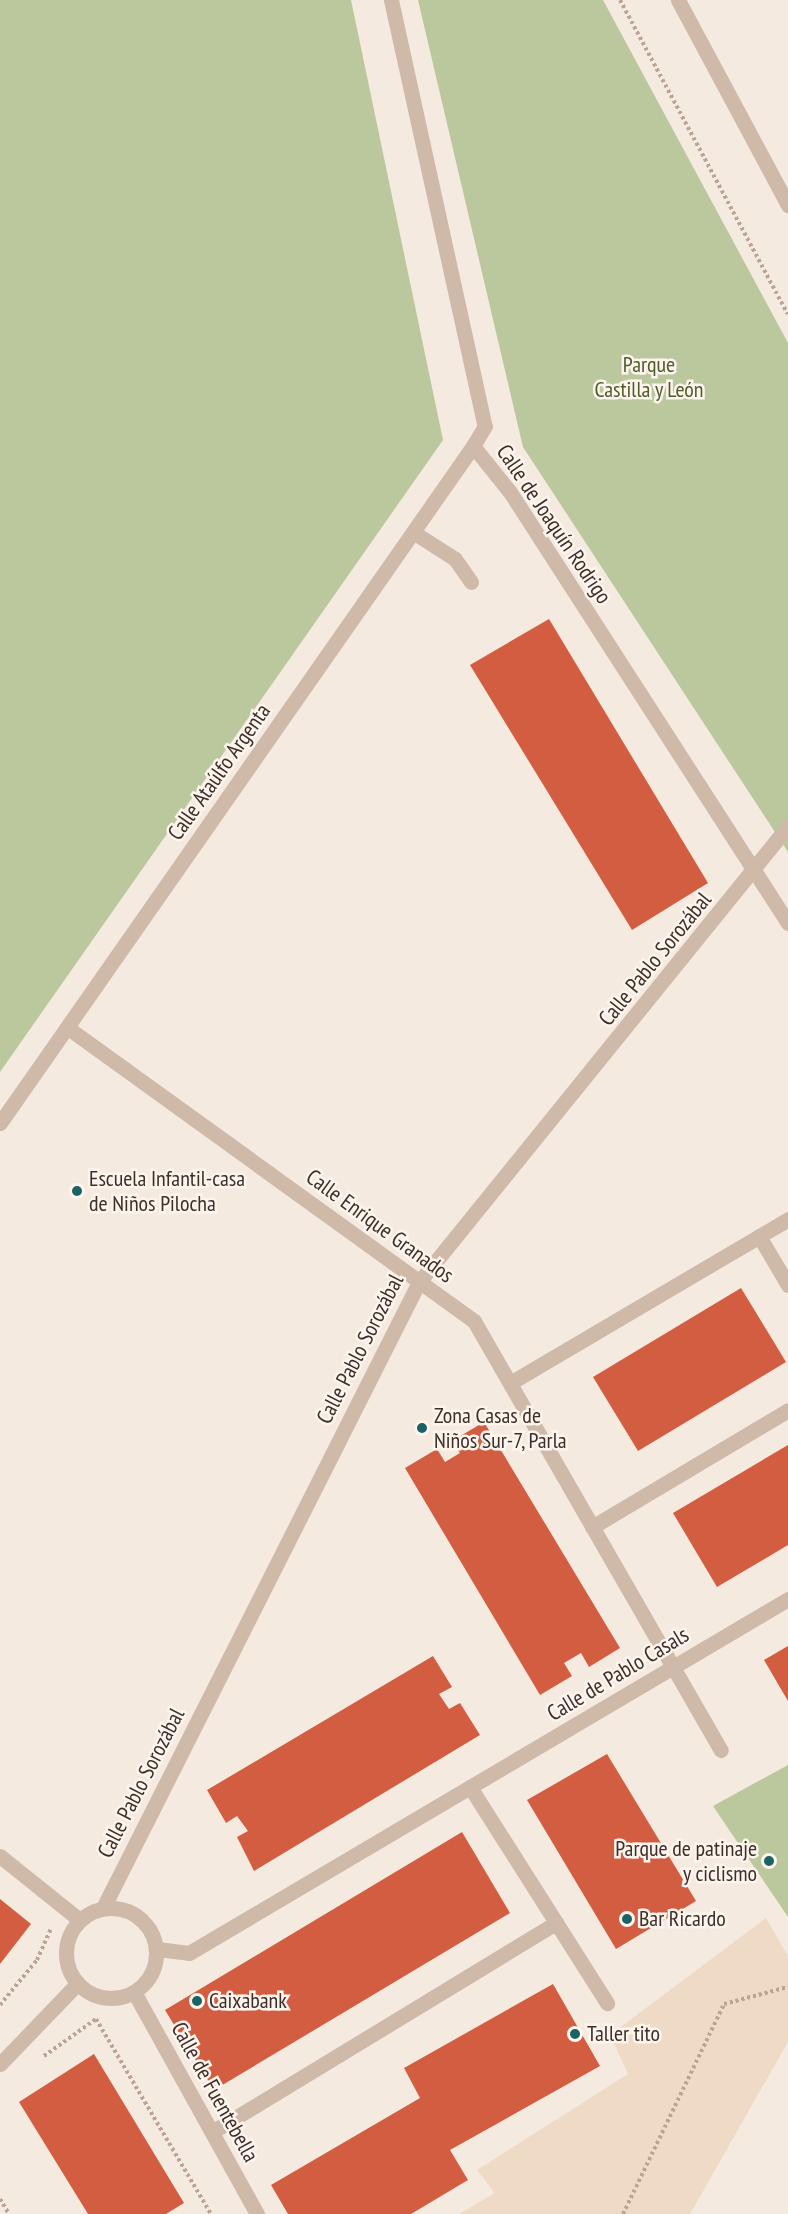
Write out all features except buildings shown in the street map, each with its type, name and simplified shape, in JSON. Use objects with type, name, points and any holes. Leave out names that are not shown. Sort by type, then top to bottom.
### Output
[{"type":"street","name":"Calle de Joaquín Rodrigo","points":[[391,0],[485,426],[474,446],[510,492],[788,923]]},
{"type":"street","points":[[678,0],[788,205]]},
{"type":"street","name":"Calle Ataúlfo Argenta","points":[[0,1123],[474,446]]},
{"type":"street","points":[[413,532],[455,559],[471,582]]},
{"type":"street","name":"Calle Pablo Sorozábal","points":[[103,1908],[419,1282],[754,873],[788,826]]},
{"type":"street","name":"Calle Enrique Granados","points":[[68,1028],[474,1321],[721,1750]]},
{"type":"street","points":[[510,1383],[788,1219]]},
{"type":"street","points":[[759,1236],[788,1285]]},
{"type":"street","points":[[592,1527],[788,1410]]},
{"type":"street","name":"Calle de Pablo Casals","points":[[157,1949],[189,1953],[788,1599]]},
{"type":"street","points":[[470,1787],[607,2003]]},
{"type":"street","points":[[0,1856],[80,1920]]},
{"type":"street","points":[[103,1908],[122,1908],[139,1917],[157,1949],[152,1973],[134,1992],[105,1997],[78,1983],[69,1969],[66,1951],[80,1920],[103,1908]]},
{"type":"street","points":[[212,2132],[556,1923]]},
{"type":"street","points":[[0,2064],[78,1983]]},
{"type":"street","name":"Calle de Fuentebella","points":[[134,1992],[257,2214]]},
{"type":"path","points":[[620,0],[788,314]]},
{"type":"path","points":[[0,2005],[37,1960],[55,1917]]},
{"type":"path","points":[[623,2214],[724,2004],[788,1987]]},
{"type":"path","points":[[38,2061],[96,2019],[211,2214]]},
{"type":"path","points":[[0,2199],[9,2214]]},
{"type":"green space","points":[[0,0],[351,0],[443,440],[0,1072]]},
{"type":"green space","name":"Parque Castilla y León","points":[[418,0],[603,0],[788,343],[788,852],[523,447]]},
{"type":"green space","name":"Parque de patinaje y ciclismo","points":[[788,1765],[788,1917],[713,1806]]},
{"type":"shaded area","points":[[766,1918],[788,1956],[788,2042],[690,2214],[459,2214],[495,2193],[477,2170],[628,2074],[610,2035]]},
{"type":"place","name":"Escuela Infantil-casa de Niños Pilocha","points":[[77,1191]]},
{"type":"place","name":"Zona Casas de Niños Sur-7, Parla","points":[[422,1428]]},
{"type":"place","name":"Parque de patinaje y ciclismo","points":[[769,1861]]},
{"type":"place","name":"Bar Ricardo","points":[[627,1919]]},
{"type":"place","name":"Caixabank","points":[[197,2001]]},
{"type":"place","name":"Taller tito","points":[[575,2034]]}]
